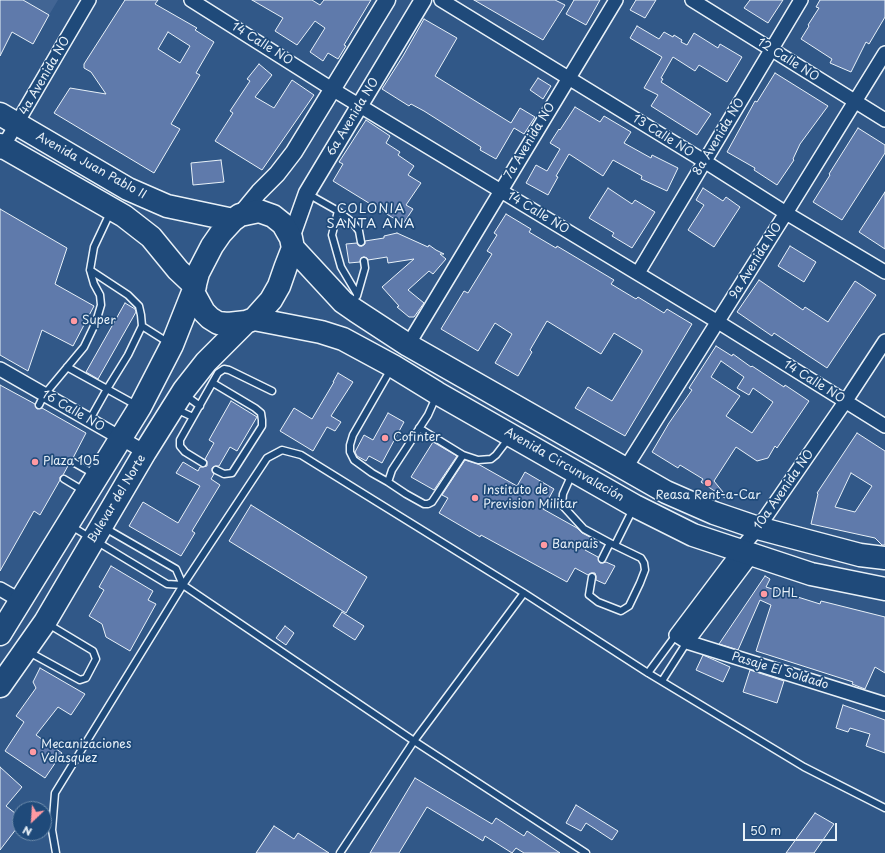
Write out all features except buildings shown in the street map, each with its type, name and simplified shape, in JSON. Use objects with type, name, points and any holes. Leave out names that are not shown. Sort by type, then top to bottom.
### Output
[{"type":"highway","name":"Avenida Juan Pablo II","points":[[8,119],[128,189],[167,206],[236,218]]},
{"type":"highway","points":[[1,148],[124,216],[151,237],[194,289],[204,312],[210,318],[218,322],[228,324],[250,321],[271,300],[279,286],[292,243]]},
{"type":"highway","points":[[0,634],[140,407],[172,345],[194,289],[198,273],[212,246],[221,233],[236,218],[259,211],[273,216],[283,224],[292,243],[343,302],[357,302],[408,345],[666,492],[714,513],[758,528],[860,555],[885,558]]},
{"type":"highway","name":"Avenida Circunvalación","points":[[250,321],[321,332],[343,339],[393,366],[437,393],[635,506],[693,535],[811,574],[885,589]]},
{"type":"highway","name":"Bulevar del Norte","points":[[0,686],[45,622],[145,452],[184,390],[206,362],[250,321]]},
{"type":"highway","points":[[511,435],[537,438],[552,443],[611,476],[620,474],[625,469]]},
{"type":"street","name":"4a Avenida NO","points":[[1,148],[8,119],[89,0]]},
{"type":"street","name":"14 Calle NO","points":[[191,0],[332,89],[638,273],[885,426]]},
{"type":"street","points":[[236,218],[277,174],[294,152],[387,0]]},
{"type":"street","name":"6a Avenida NO","points":[[292,243],[307,193],[423,0]]},
{"type":"street","name":"13 Calle NO","points":[[441,0],[786,213],[885,272]]},
{"type":"street","name":"7a Avenida NO","points":[[408,345],[616,0]]},
{"type":"street","name":"12 Calle NO","points":[[692,0],[885,120]]},
{"type":"street","name":"8a Avenida NO","points":[[638,273],[801,0]]},
{"type":"street","name":"9a Avenida NO","points":[[625,469],[885,53]]},
{"type":"street","name":"10a Avenida NO","points":[[682,638],[746,552],[758,528],[885,341]]},
{"type":"street","name":"16 Calle NO","points":[[0,370],[42,400],[89,420],[145,452]]},
{"type":"street","points":[[0,589],[21,601]]},
{"type":"street","name":"Pasaje El Soldado","points":[[682,638],[885,704]]},
{"type":"lane","points":[[307,193],[338,211],[353,223],[359,231],[361,242]]},
{"type":"lane","points":[[42,400],[84,347],[96,322],[101,305],[100,295],[94,284],[90,270],[94,247],[112,209]]},
{"type":"lane","points":[[338,211],[332,236],[342,267],[357,302]]},
{"type":"lane","points":[[357,302],[365,268],[364,261]]},
{"type":"lane","points":[[89,420],[128,354],[142,326],[142,315],[138,306],[128,295],[90,270]]},
{"type":"lane","points":[[142,326],[172,345]]},
{"type":"lane","points":[[393,366],[352,435],[350,452],[354,460],[406,494],[424,504],[428,504],[432,502],[462,454]]},
{"type":"lane","points":[[67,367],[140,407]]},
{"type":"lane","points":[[203,462],[185,452],[180,446],[180,440],[218,372],[224,369],[229,370],[272,391]]},
{"type":"lane","points":[[213,383],[256,408],[261,413],[262,420],[262,426],[232,473],[224,474],[216,470]]},
{"type":"lane","points":[[184,390],[189,398],[200,406]]},
{"type":"lane","points":[[388,482],[392,470],[428,415],[437,393]]},
{"type":"lane","points":[[172,411],[180,411],[193,417]]},
{"type":"lane","points":[[419,428],[462,454],[478,460],[491,459],[496,455],[511,435]]},
{"type":"lane","points":[[56,853],[52,830],[55,792],[183,585],[267,458],[282,450],[301,455],[524,593],[648,673],[804,767],[885,808]]},
{"type":"lane","points":[[73,462],[92,484]]},
{"type":"lane","points":[[574,471],[563,494],[562,505],[584,529],[641,558],[644,563],[645,570],[629,606],[621,611],[598,602],[589,595],[592,577]]},
{"type":"lane","points":[[64,479],[92,484]]},
{"type":"lane","points":[[602,560],[635,506]]},
{"type":"lane","points":[[68,524],[98,533],[176,569],[183,585]]},
{"type":"lane","points":[[98,533],[167,584],[183,585],[414,741],[586,853]]},
{"type":"lane","points":[[340,853],[414,741],[524,593]]},
{"type":"lane","points":[[26,650],[80,680],[86,678],[96,659],[93,651],[45,622]]},
{"type":"lane","points":[[648,673],[682,638]]},
{"type":"lane","points":[[662,681],[682,638]]},
{"type":"shaded area","points":[[23,0],[58,0],[49,15]]},
{"type":"place","name":"Super","points":[[74,321]]},
{"type":"place","name":"Cofinter","points":[[385,438]]},
{"type":"place","name":"Plaza 105","points":[[35,462]]},
{"type":"place","name":"Reasa Rent-a-Car","points":[[708,483]]},
{"type":"place","name":"Instituto de Prevision Militar","points":[[475,498]]},
{"type":"place","name":"Banpais","points":[[544,545]]},
{"type":"place","name":"DHL","points":[[764,594]]},
{"type":"place","name":"Mecanizaciones Velasquez","points":[[33,752]]},
{"type":"district","name":"COLONIA SANTA ANA","points":[[371,216]]}]
